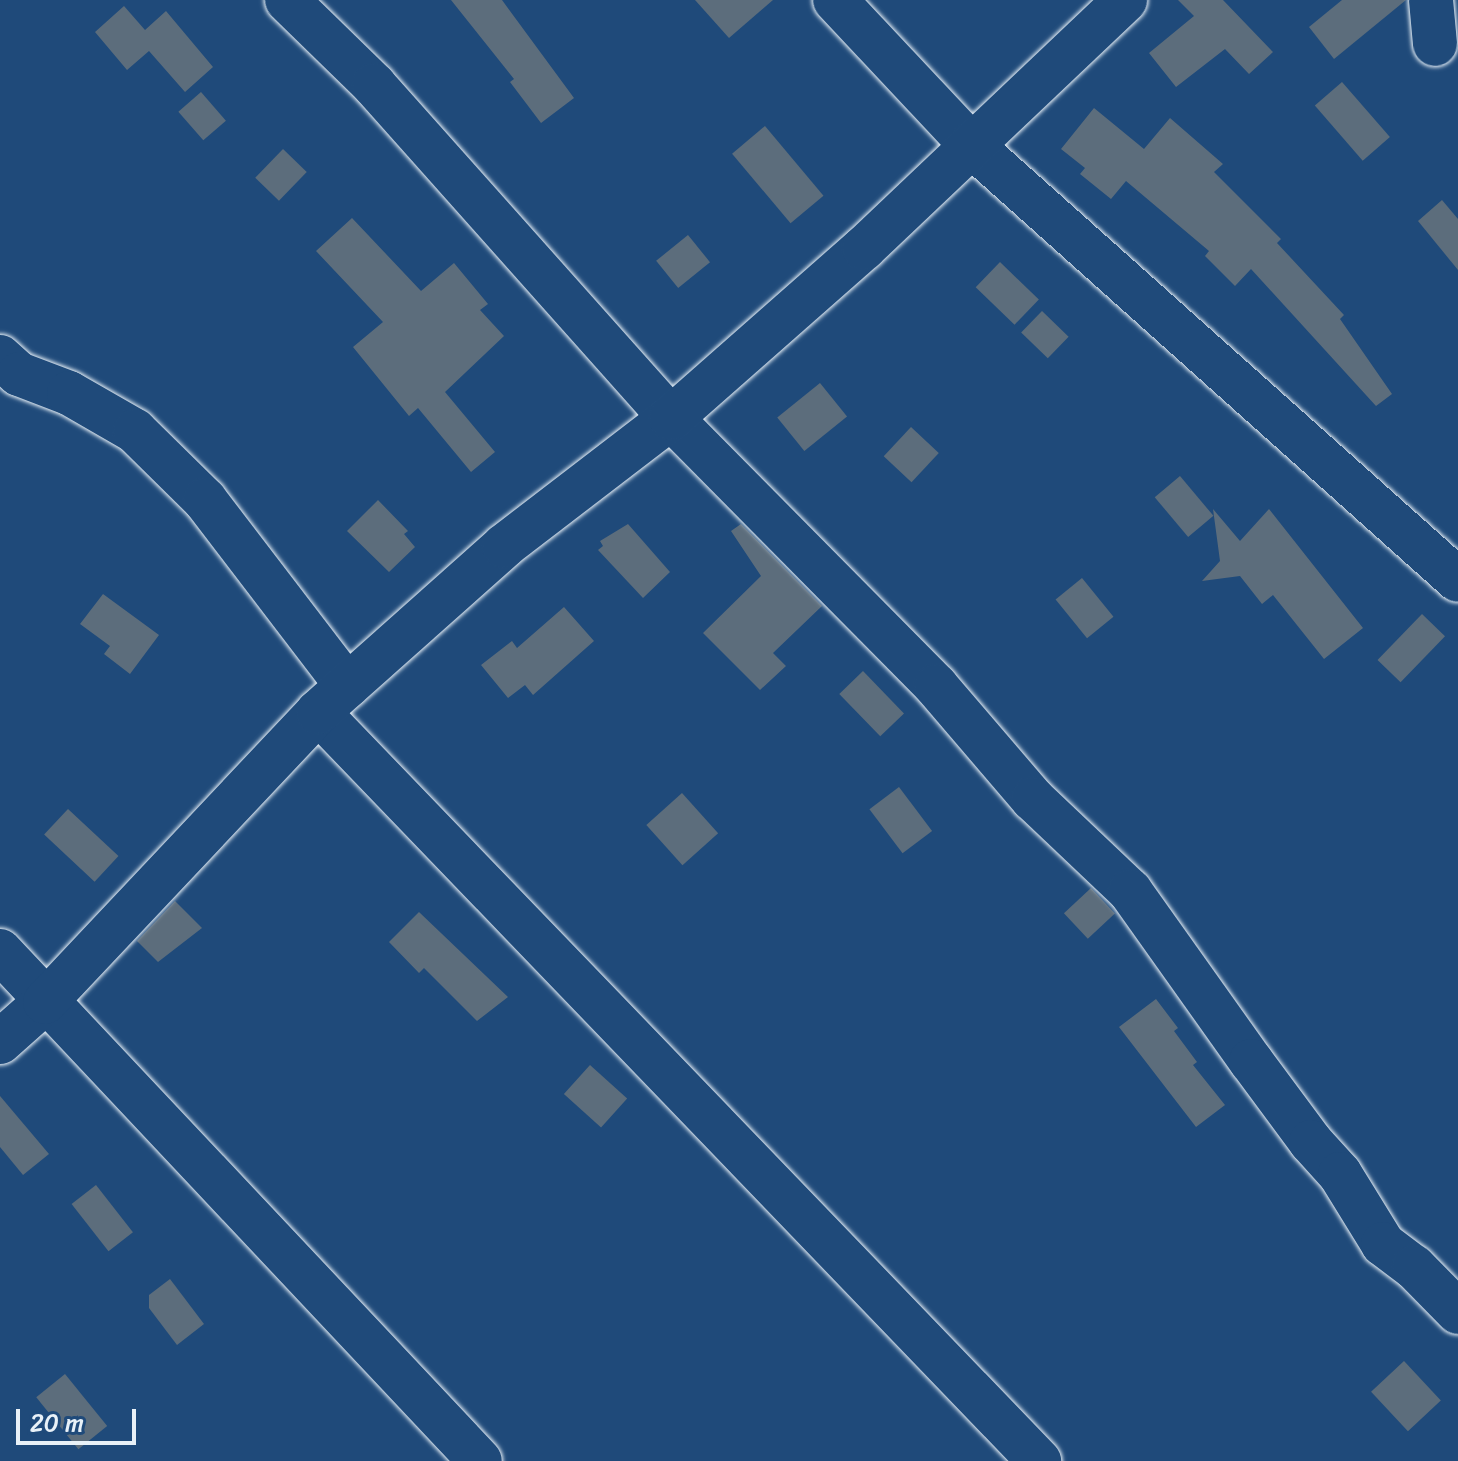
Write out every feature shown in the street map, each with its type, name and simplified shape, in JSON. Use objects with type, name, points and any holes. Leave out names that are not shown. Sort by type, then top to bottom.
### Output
[{"type":"street","points":[[287,0],[374,85],[671,418],[936,686],[1033,799],[1130,891],[1311,1142],[1340,1174],[1383,1244],[1414,1267],[1458,1312]]},
{"type":"street","points":[[835,0],[970,144],[1458,580]]},
{"type":"street","points":[[0,1042],[45,1002],[332,699],[504,546],[671,418],[864,248],[1125,0]]},
{"type":"street","points":[[1431,0],[1435,44]]},
{"type":"street","points":[[0,357],[19,374],[69,393],[135,431],[205,500],[332,699],[1039,1461]]},
{"type":"street","points":[[0,951],[480,1461]]},
{"type":"building","points":[[451,0],[502,0],[574,98],[541,123],[510,82],[514,79]]},
{"type":"building","points":[[695,0],[773,0],[729,38]]},
{"type":"building","points":[[1178,0],[1223,0],[1273,52],[1249,74],[1225,49],[1176,87],[1149,53],[1194,16]]},
{"type":"building","points":[[1342,0],[1406,0],[1334,59],[1309,27]]},
{"type":"building","points":[[124,6],[145,30],[166,11],[213,67],[185,92],[149,51],[127,70],[95,32]]},
{"type":"building","points":[[1342,82],[1390,137],[1363,161],[1315,106]]},
{"type":"building","points":[[201,92],[226,121],[203,140],[178,112]]},
{"type":"building","points":[[1094,108],[1144,149],[1170,118],[1223,164],[1214,172],[1281,239],[1277,243],[1344,315],[1340,319],[1392,394],[1376,406],[1251,269],[1235,286],[1205,256],[1209,251],[1126,181],[1111,199],[1080,174],[1085,168],[1061,149]]},
{"type":"building","points":[[765,126],[823,196],[791,223],[732,154]]},
{"type":"building","points":[[283,149],[307,172],[279,201],[255,178]]},
{"type":"building","points":[[1442,200],[1458,219],[1458,270],[1418,221]]},
{"type":"building","points":[[352,218],[421,291],[454,263],[488,304],[480,310],[504,336],[445,392],[495,452],[471,472],[418,408],[409,416],[353,347],[383,322],[316,251]]},
{"type":"building","points":[[688,235],[710,262],[678,288],[656,261]]},
{"type":"building","points":[[1000,262],[1039,300],[1015,325],[976,287]]},
{"type":"building","points":[[1042,311],[1069,337],[1048,358],[1021,333]]},
{"type":"building","points":[[820,383],[847,416],[804,451],[777,418]]},
{"type":"building","points":[[911,427],[939,453],[912,482],[884,456]]},
{"type":"building","points":[[1180,476],[1213,516],[1188,537],[1155,497]]},
{"type":"building","points":[[378,500],[408,531],[404,534],[415,547],[389,572],[347,531]]},
{"type":"building","points":[[1213,509],[1240,541],[1269,509],[1363,628],[1324,659],[1273,595],[1262,604],[1240,576],[1202,581],[1220,561]]},
{"type":"building","points":[[628,524],[670,572],[643,598],[598,550],[603,546],[600,541]]},
{"type":"building","points":[[741,524],[822,606],[773,653],[786,666],[760,690],[703,633],[761,576],[731,531]]},
{"type":"building","points":[[1082,578],[1113,617],[1087,638],[1056,599]]},
{"type":"building","points":[[103,594],[159,635],[130,674],[104,654],[110,646],[80,624]]},
{"type":"building","points":[[564,607],[594,641],[533,695],[525,685],[508,698],[481,665],[512,641],[517,648]]},
{"type":"building","points":[[1422,614],[1445,636],[1401,682],[1378,660]]},
{"type":"building","points":[[863,671],[904,713],[880,736],[839,694]]},
{"type":"building","points":[[899,787],[932,831],[903,853],[869,809]]},
{"type":"building","points":[[682,793],[718,833],[682,865],[646,825]]},
{"type":"building","points":[[68,809],[118,856],[95,882],[44,835]]},
{"type":"building","points":[[1091,888],[1115,914],[1088,939],[1064,913]]},
{"type":"building","points":[[175,901],[202,928],[158,962],[137,941]]},
{"type":"building","points":[[419,912],[508,997],[477,1021],[424,968],[419,973],[389,942]]},
{"type":"building","points":[[1156,999],[1178,1028],[1174,1031],[1197,1062],[1193,1065],[1225,1105],[1196,1127],[1119,1027]]},
{"type":"building","points":[[590,1065],[627,1098],[601,1127],[564,1094]]},
{"type":"building","points":[[0,1096],[49,1154],[23,1175],[0,1147]]},
{"type":"building","points":[[96,1185],[133,1232],[109,1251],[72,1204]]},
{"type":"building","points":[[170,1279],[204,1324],[177,1345],[149,1308],[149,1295]]},
{"type":"building","points":[[1404,1361],[1441,1400],[1408,1431],[1371,1392]]},
{"type":"building","points":[[65,1374],[107,1426],[78,1449],[36,1397]]}]
